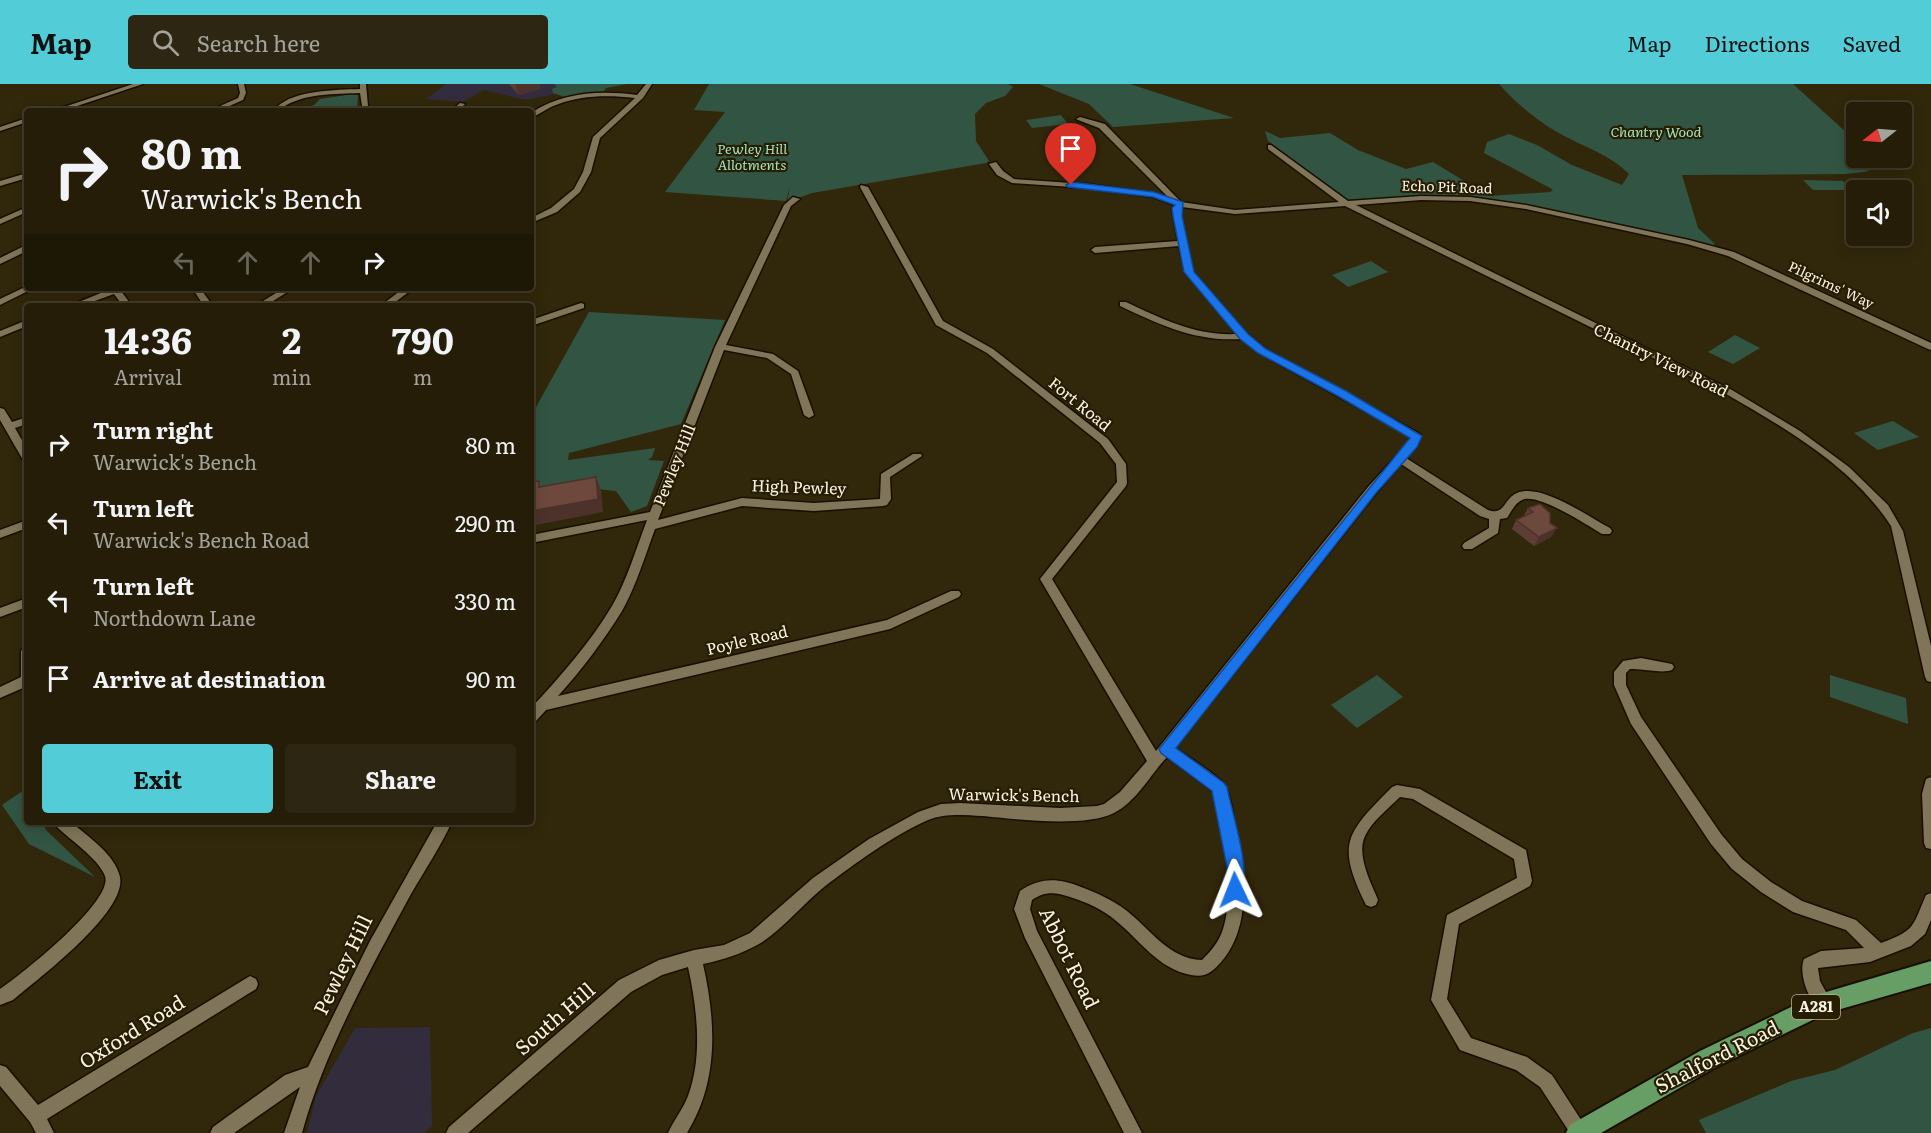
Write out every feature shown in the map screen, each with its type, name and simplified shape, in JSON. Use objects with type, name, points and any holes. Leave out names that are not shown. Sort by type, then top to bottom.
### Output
[{"type":"main road","name":"Shalford Road","points":[[1579,1133],[1708,1059],[1824,1003],[1931,972]]},
{"type":"street","points":[[64,108],[140,84]]},
{"type":"street","points":[[233,108],[241,99],[243,93],[241,84]]},
{"type":"street","points":[[534,220],[554,210],[577,190],[587,172],[597,137],[640,97],[649,84]]},
{"type":"street","points":[[280,108],[285,102],[300,97],[363,87],[364,108]]},
{"type":"street","points":[[534,114],[541,108],[559,101],[617,94],[640,97]]},
{"type":"street","points":[[457,108],[462,104]]},
{"type":"street","points":[[1080,119],[1102,126],[1180,204],[1176,208],[1189,272],[1244,336]]},
{"type":"street","points":[[0,129],[24,121]]},
{"type":"street","name":"Chantry View Road","points":[[1271,147],[1347,204],[1757,407],[1844,470],[1876,498],[1896,525],[1920,616],[1931,677]]},
{"type":"street","name":"Echo Pit Road","points":[[993,164],[1000,174],[1012,182],[1087,186],[1154,195],[1180,204],[1235,212],[1394,199],[1443,198],[1502,203],[1714,249]]},
{"type":"street","points":[[0,184],[24,176]]},
{"type":"street","name":"Fort Road","points":[[864,187],[939,322],[990,351],[1104,441],[1121,464],[1122,483],[1046,579],[1154,760]]},
{"type":"street","name":"Pewley Hill","points":[[534,714],[592,646],[617,608],[720,347],[788,205],[796,199]]},
{"type":"street","points":[[0,222],[24,210]]},
{"type":"street","points":[[1095,250],[1183,243]]},
{"type":"street","points":[[0,261],[24,249]]},
{"type":"street","name":"Pilgrims' Way","points":[[1714,249],[1745,259],[1931,347]]},
{"type":"street","points":[[0,302],[24,291]]},
{"type":"street","points":[[81,303],[113,291]]},
{"type":"street","points":[[264,303],[285,291]]},
{"type":"street","points":[[388,303],[406,291]]},
{"type":"street","points":[[1123,304],[1178,330],[1196,335],[1225,339],[1244,336]]},
{"type":"street","points":[[534,322],[581,306]]},
{"type":"street","points":[[0,334],[24,324]]},
{"type":"street","name":"Warwick's Bench","points":[[694,958],[726,952],[754,938],[818,883],[874,844],[923,816],[941,810],[960,809],[1080,814],[1108,809],[1135,786],[1399,458],[1413,444],[1416,436],[1352,398],[1262,351],[1244,336]]},
{"type":"street","points":[[720,347],[770,356],[795,373],[809,415]]},
{"type":"street","points":[[0,411],[24,453]]},
{"type":"street","points":[[9,427],[24,421]]},
{"type":"street","name":"High Pewley","points":[[652,520],[742,502],[814,507],[880,503],[886,499],[884,488],[887,473],[917,456]]},
{"type":"street","points":[[1399,458],[1459,497],[1495,517],[1503,515],[1515,497],[1525,494],[1545,500],[1606,531]]},
{"type":"street","points":[[1468,546],[1494,530],[1495,517]]},
{"type":"street","points":[[534,539],[652,520]]},
{"type":"street","points":[[0,534],[24,525]]},
{"type":"street","name":"Poyle Road","points":[[543,705],[890,624],[955,594]]},
{"type":"street","points":[[0,613],[24,603]]},
{"type":"street","points":[[1668,667],[1641,663],[1627,664],[1620,672],[1620,685],[1636,720],[1716,839],[1737,864],[1766,887],[1798,907],[1851,925],[1879,952]]},
{"type":"street","points":[[0,693],[24,683]]},
{"type":"street","name":"Abbot Road","points":[[1133,1133],[1030,933],[1022,909],[1025,896],[1036,888],[1050,885],[1089,897],[1112,909],[1164,954],[1183,967],[1206,968],[1217,958],[1232,931],[1235,913],[1236,867],[1222,795],[1219,787],[1166,749]]},
{"type":"street","points":[[1931,783],[1929,794],[1931,843]]},
{"type":"street","points":[[1371,900],[1362,882],[1356,841],[1367,822],[1397,791],[1415,793],[1521,855],[1525,881],[1452,920],[1439,1000],[1466,1044],[1521,1063],[1546,1081],[1579,1133]]},
{"type":"street","points":[[2,998],[88,924],[105,904],[113,888],[113,878],[104,864],[64,825]]},
{"type":"street","name":"Pewley Hill","points":[[293,1133],[299,1108],[369,956],[443,825]]},
{"type":"street","points":[[1824,1003],[1812,984],[1810,964],[1821,959],[1870,955],[1906,941],[1920,929],[1931,900]]},
{"type":"street","points":[[677,1133],[686,1122],[702,1074],[704,997],[694,958]]},
{"type":"street","name":"South Hill","points":[[455,1133],[625,986],[659,968],[694,958]]},
{"type":"street","name":"Oxford Road","points":[[36,1116],[250,984]]},
{"type":"street","points":[[0,1073],[36,1116],[45,1133]]},
{"type":"street","points":[[219,1133],[291,1081],[314,1074]]},
{"type":"shaded area","points":[[446,84],[559,84],[567,92],[525,100],[484,90],[463,102],[426,99]]},
{"type":"shaded area","points":[[430,1027],[432,1126],[424,1133],[307,1133],[316,1096],[355,1028]]},
{"type":"green space","points":[[554,84],[627,84],[606,88],[602,94],[568,98],[553,93],[552,89],[557,87]]},
{"type":"green space","name":"Pewley Hill Allotments","points":[[709,84],[1008,84],[1013,87],[1005,96],[986,103],[975,114],[976,141],[989,161],[986,163],[812,193],[787,202],[790,186],[786,201],[665,192],[725,112],[694,110]]},
{"type":"green space","points":[[1039,84],[1130,84],[1234,118],[1113,127],[1089,104]]},
{"type":"green space","name":"Chantry Wood","points":[[1499,84],[1793,84],[1846,132],[1846,168],[1877,168],[1845,174],[1682,175],[1698,228],[1715,244],[1712,246],[1530,205],[1490,199],[1443,195],[1347,200],[1268,141],[1265,131],[1280,138],[1330,133],[1358,150],[1406,169],[1433,162],[1489,196],[1553,190],[1484,153],[1487,142],[1509,134],[1537,145],[1572,165],[1622,185],[1629,174],[1621,167],[1557,132],[1519,104]]},
{"type":"green space","points":[[358,95],[357,108],[304,108],[314,105],[320,99]]},
{"type":"green space","points":[[1061,115],[1068,124],[1032,128],[1026,120]]},
{"type":"green space","points":[[1803,180],[1843,181],[1846,184],[1846,190],[1813,190]]},
{"type":"green space","points":[[1371,261],[1388,272],[1348,287],[1332,275]]},
{"type":"green space","points":[[589,312],[725,320],[681,424],[569,453],[568,460],[655,448],[652,457],[648,460],[664,461],[647,506],[631,512],[616,491],[596,489],[534,493],[534,411]]},
{"type":"green space","points":[[1735,335],[1760,348],[1733,364],[1708,352]]},
{"type":"green space","points":[[1893,421],[1919,437],[1878,450],[1854,433]]},
{"type":"green space","points":[[1377,675],[1403,697],[1357,728],[1331,705]]},
{"type":"green space","points":[[1830,675],[1906,698],[1908,724],[1830,697]]},
{"type":"green space","points":[[21,792],[24,794],[24,825],[43,825],[95,877],[29,844],[2,805]]},
{"type":"green space","points":[[1931,1028],[1931,1133],[1706,1133],[1699,1120],[1791,1081],[1835,1070],[1913,1033]]},
{"type":"building","points":[[596,477],[598,499],[534,510],[534,482],[539,481],[539,487]]},
{"type":"building","points":[[1540,504],[1550,513],[1550,523],[1557,528],[1539,537],[1516,520],[1533,512],[1528,508]]},
{"type":"route","points":[[1071,185],[1154,195],[1180,204],[1176,208],[1177,216],[1189,272],[1244,336],[1262,351],[1342,393],[1416,436],[1413,444],[1372,490],[1166,749],[1219,787],[1236,867],[1235,890]]}]
